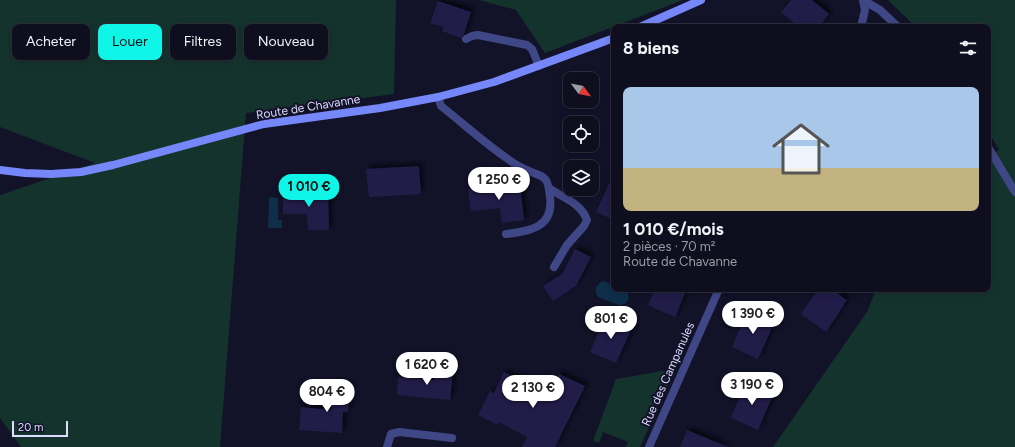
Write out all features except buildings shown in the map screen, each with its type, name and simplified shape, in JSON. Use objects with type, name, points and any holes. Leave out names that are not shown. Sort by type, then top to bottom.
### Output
[{"type":"main road","points":[[647,24],[701,0]]},
{"type":"main road","name":"Route de Chavanne","points":[[0,170],[51,174],[81,172],[113,165],[264,124],[380,108],[438,97],[494,82],[611,39]]},
{"type":"street","points":[[862,24],[865,10],[863,0]]},
{"type":"street","points":[[863,0],[880,10],[895,24]]},
{"type":"street","points":[[466,40],[478,34],[527,45],[532,49],[539,66]]},
{"type":"street","points":[[438,97],[441,106],[509,160],[540,175],[546,180],[549,188],[550,210],[545,220],[537,228],[529,231],[506,234]]},
{"type":"street","points":[[991,153],[1015,192]]},
{"type":"street","points":[[549,188],[578,205],[584,212],[587,220],[584,226],[567,245],[554,268]]},
{"type":"street","name":"Rue des Campanules","points":[[649,447],[718,292]]},
{"type":"street","points":[[387,447],[391,434],[399,432],[452,438]]},
{"type":"green space","points":[[0,0],[396,0],[394,94],[246,113],[220,447],[21,447],[0,418],[0,195],[95,163],[0,127]]},
{"type":"green space","points":[[479,0],[683,0],[621,24],[611,24],[611,28],[545,53],[516,10]]},
{"type":"green space","points":[[888,0],[1015,0],[1015,447],[773,447],[867,312],[875,292],[991,292],[991,156],[999,149],[991,137],[991,24],[913,24]]},
{"type":"green space","points":[[668,370],[674,372],[640,447],[626,447],[628,442],[603,432],[599,443],[593,441],[616,379]]},
{"type":"water","points":[[269,197],[278,198],[278,220],[282,220],[282,228],[268,228]]},
{"type":"water","points":[[604,281],[611,284],[611,292],[627,292],[629,297],[626,303],[619,305],[598,297],[596,287]]},
{"type":"water","points":[[404,359],[426,361],[425,372],[403,371]]}]
